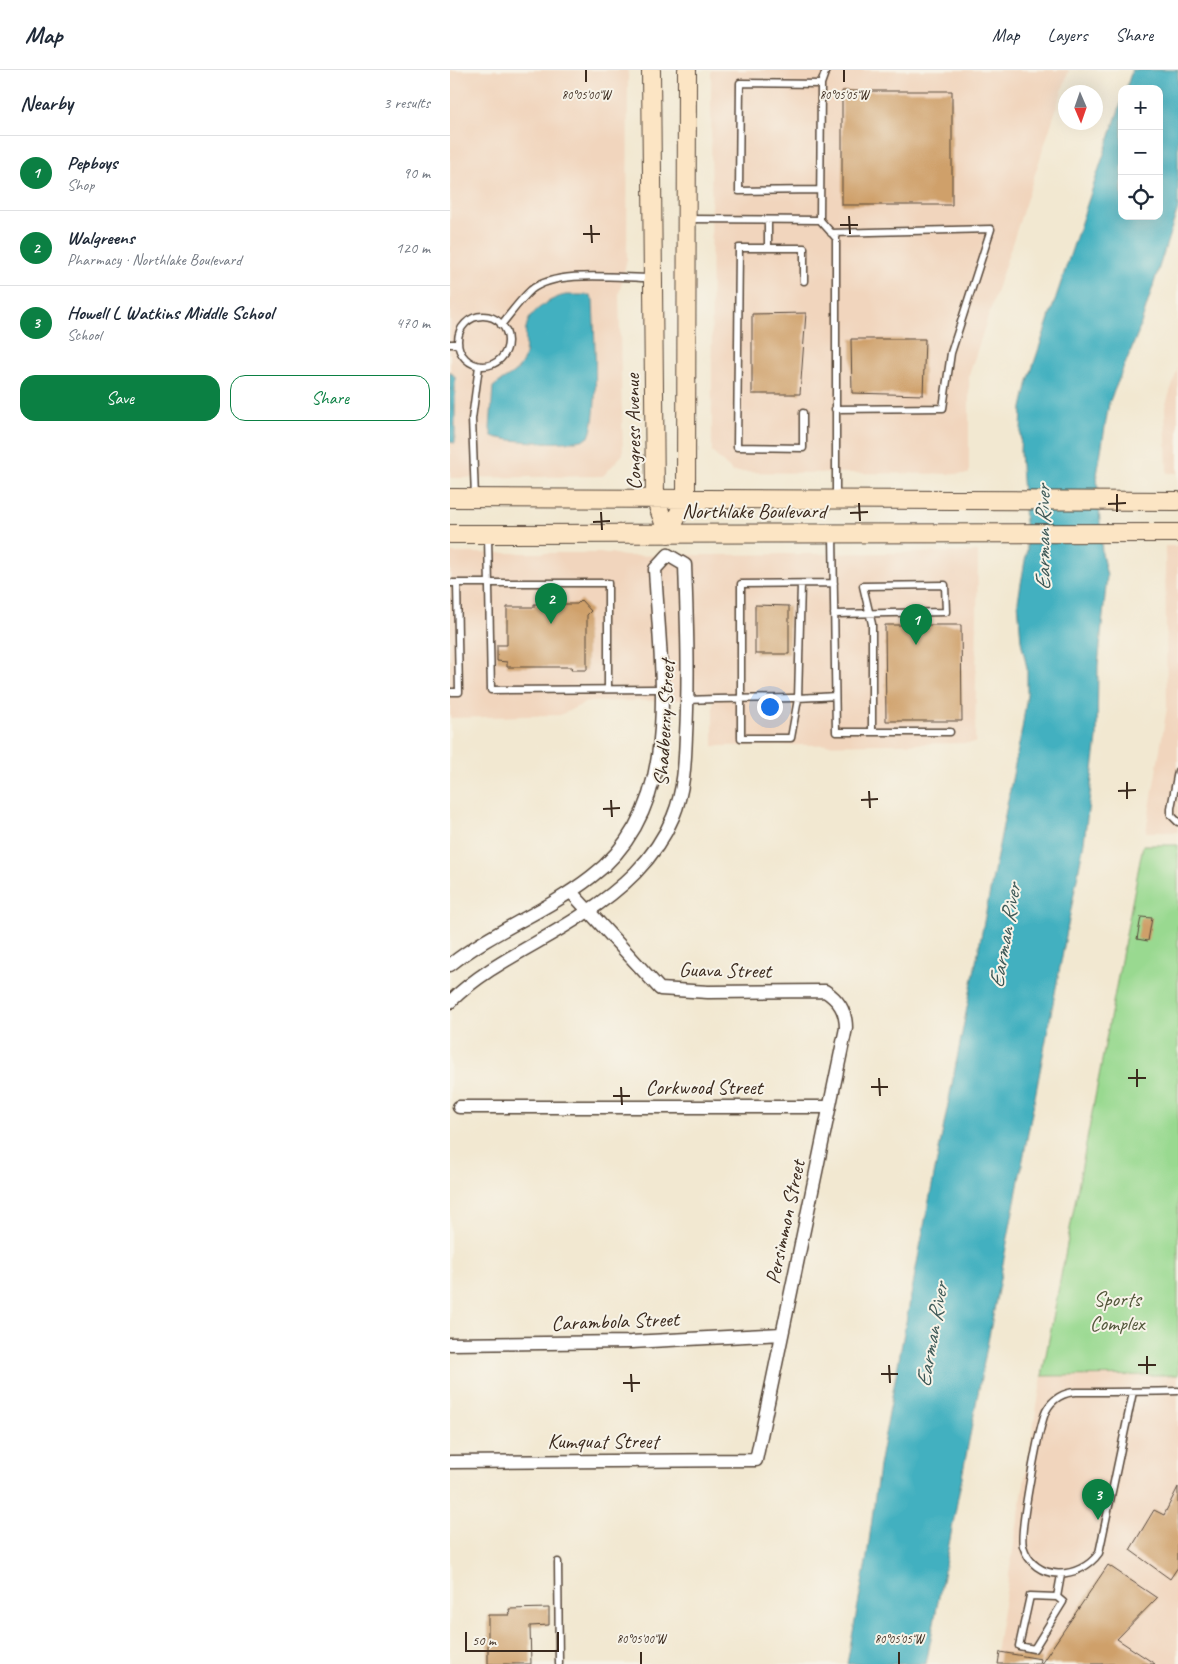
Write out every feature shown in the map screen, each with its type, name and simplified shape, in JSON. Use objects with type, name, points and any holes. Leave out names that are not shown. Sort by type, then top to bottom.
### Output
[{"type":"main road","name":"Congress Avenue","points":[[651,70],[655,498],[668,534]]},
{"type":"main road","points":[[668,534],[686,499],[685,219],[687,70]]},
{"type":"main road","name":"Northlake Boulevard","points":[[450,498],[1178,501]]},
{"type":"main road","name":"Northlake Boulevard","points":[[450,534],[1178,533]]},
{"type":"street","points":[[668,534],[668,555]]},
{"type":"street","name":"Shadberry Street","points":[[450,965],[475,945],[549,907],[593,876],[619,849],[639,821],[650,794],[658,766],[661,724],[654,569],[668,555],[685,565],[688,700],[685,762],[680,800],[673,818],[652,854],[629,881],[588,912],[490,971],[450,1002]]},
{"type":"street","name":"Guava Street","points":[[571,892],[660,989],[708,992],[825,991],[833,996]]},
{"type":"street","name":"Persimmon Street","points":[[756,1460],[846,1028],[843,1010],[833,996]]},
{"type":"street","name":"Corkwood Street","points":[[459,1108],[829,1107]]},
{"type":"street","name":"Carambola Street","points":[[450,1344],[631,1342],[782,1334]]},
{"type":"street","name":"Kumquat Street","points":[[450,1462],[756,1460]]},
{"type":"lane","points":[[826,70],[821,84],[820,220],[836,238],[836,500]]},
{"type":"lane","points":[[820,190],[739,191],[739,183],[740,83],[821,84]]},
{"type":"lane","points":[[685,219],[820,220]]},
{"type":"lane","points":[[768,220],[768,248]]},
{"type":"lane","points":[[831,233],[992,229],[951,353],[944,408],[835,409]]},
{"type":"lane","points":[[803,413],[803,448],[737,448],[739,248],[804,248],[804,281]]},
{"type":"lane","points":[[501,325],[532,290],[552,280],[568,277],[654,278]]},
{"type":"lane","points":[[486,317],[501,325],[508,339],[506,350],[500,359],[490,365],[480,366],[465,358],[458,344],[459,333],[465,324],[475,318],[486,317]]},
{"type":"lane","points":[[450,344],[458,344]]},
{"type":"lane","points":[[475,498],[472,420],[480,366]]},
{"type":"lane","points":[[833,533],[836,732],[950,732]]},
{"type":"lane","points":[[488,534],[491,690],[660,689]]},
{"type":"lane","points":[[450,692],[459,692],[454,583],[608,583],[608,689]]},
{"type":"lane","points":[[801,584],[798,699],[791,738],[740,738],[741,584],[801,584],[834,584]]},
{"type":"lane","points":[[834,614],[869,613],[946,612],[945,585],[863,586],[869,613],[872,624],[872,732]]},
{"type":"lane","points":[[450,645],[458,645]]},
{"type":"lane","points":[[688,700],[740,697],[798,699],[835,696]]},
{"type":"lane","points":[[1178,771],[1171,815],[1178,822]]},
{"type":"lane","points":[[1133,1392],[1099,1553],[1084,1569],[1061,1575],[1044,1570],[1027,1555],[1021,1535],[1047,1410],[1054,1401],[1063,1395],[1077,1392],[1178,1391]]},
{"type":"lane","points":[[558,1562],[559,1664]]},
{"type":"lane","points":[[1057,1597],[1061,1575]]},
{"type":"lane","points":[[1030,1596],[1057,1597],[1063,1602],[1034,1649],[1019,1646],[1030,1596]]},
{"type":"shaded area","points":[[450,70],[628,70],[627,259],[619,294],[623,454],[603,476],[450,478]]},
{"type":"shaded area","points":[[711,70],[1069,70],[1064,85],[1058,85],[1058,104],[969,375],[969,474],[733,472],[712,452]]},
{"type":"shaded area","points":[[1178,368],[1178,473],[1167,473],[1165,407]]},
{"type":"shaded area","points":[[1165,546],[1178,546],[1178,832],[1146,832],[1167,708]]},
{"type":"shaded area","points":[[978,552],[975,743],[713,746],[713,699],[587,702],[560,715],[450,718],[450,553],[611,553],[624,556]]},
{"type":"shaded area","points":[[1178,1375],[1178,1664],[994,1664],[1042,1376]]},
{"type":"green space","name":"Sports Complex","points":[[1143,845],[1178,845],[1178,1375],[1042,1376]]},
{"type":"water","name":"Earman River","points":[[1132,70],[1178,70],[1178,208],[1138,333],[1109,403],[1097,475],[1102,554],[1107,576],[1098,666],[1097,738],[1084,842],[926,1664],[847,1664],[867,1557],[879,1466],[1027,695],[1027,668],[1021,641],[1018,601],[1027,549],[1020,452],[1022,408],[1028,381],[1118,112],[1118,220],[1163,220],[1163,85],[1127,85]]},
{"type":"water","points":[[566,295],[590,295],[593,300],[595,391],[589,437],[582,440],[541,442],[511,440],[492,436],[490,429],[493,387],[512,374],[522,363],[529,319],[549,301]]},
{"type":"water","points":[[450,371],[455,377],[455,443],[450,442]]},
{"type":"building","points":[[842,91],[952,91],[952,205],[842,205]]},
{"type":"building","points":[[806,313],[800,394],[752,394],[752,314]]},
{"type":"building","points":[[851,339],[925,339],[923,395],[852,393]]},
{"type":"building","points":[[581,600],[591,611],[587,615],[587,670],[571,670],[572,667],[507,667],[507,662],[497,661],[497,645],[507,645],[507,607],[534,607],[534,604],[577,604]]},
{"type":"building","points":[[755,605],[789,606],[789,654],[755,654]]},
{"type":"building","points":[[885,625],[961,625],[962,721],[886,721]]},
{"type":"building","points":[[1141,917],[1152,918],[1148,941],[1137,939]]},
{"type":"building","points":[[1178,1487],[1178,1567],[1170,1579],[1130,1550],[1154,1510],[1164,1515]]},
{"type":"building","points":[[1108,1565],[1157,1598],[1117,1639],[1155,1664],[1041,1664]]},
{"type":"building","points":[[549,1608],[549,1625],[530,1626],[531,1664],[488,1664],[488,1615],[510,1615],[509,1609]]},
{"type":"building","points":[[1000,1652],[1041,1659],[1040,1664],[998,1664]]},
{"type":"place","name":"Walgreens","points":[[551,624]]},
{"type":"place","name":"Pepboys","points":[[916,645]]},
{"type":"place","name":"Howell L Watkins Middle School","points":[[1098,1520]]}]
